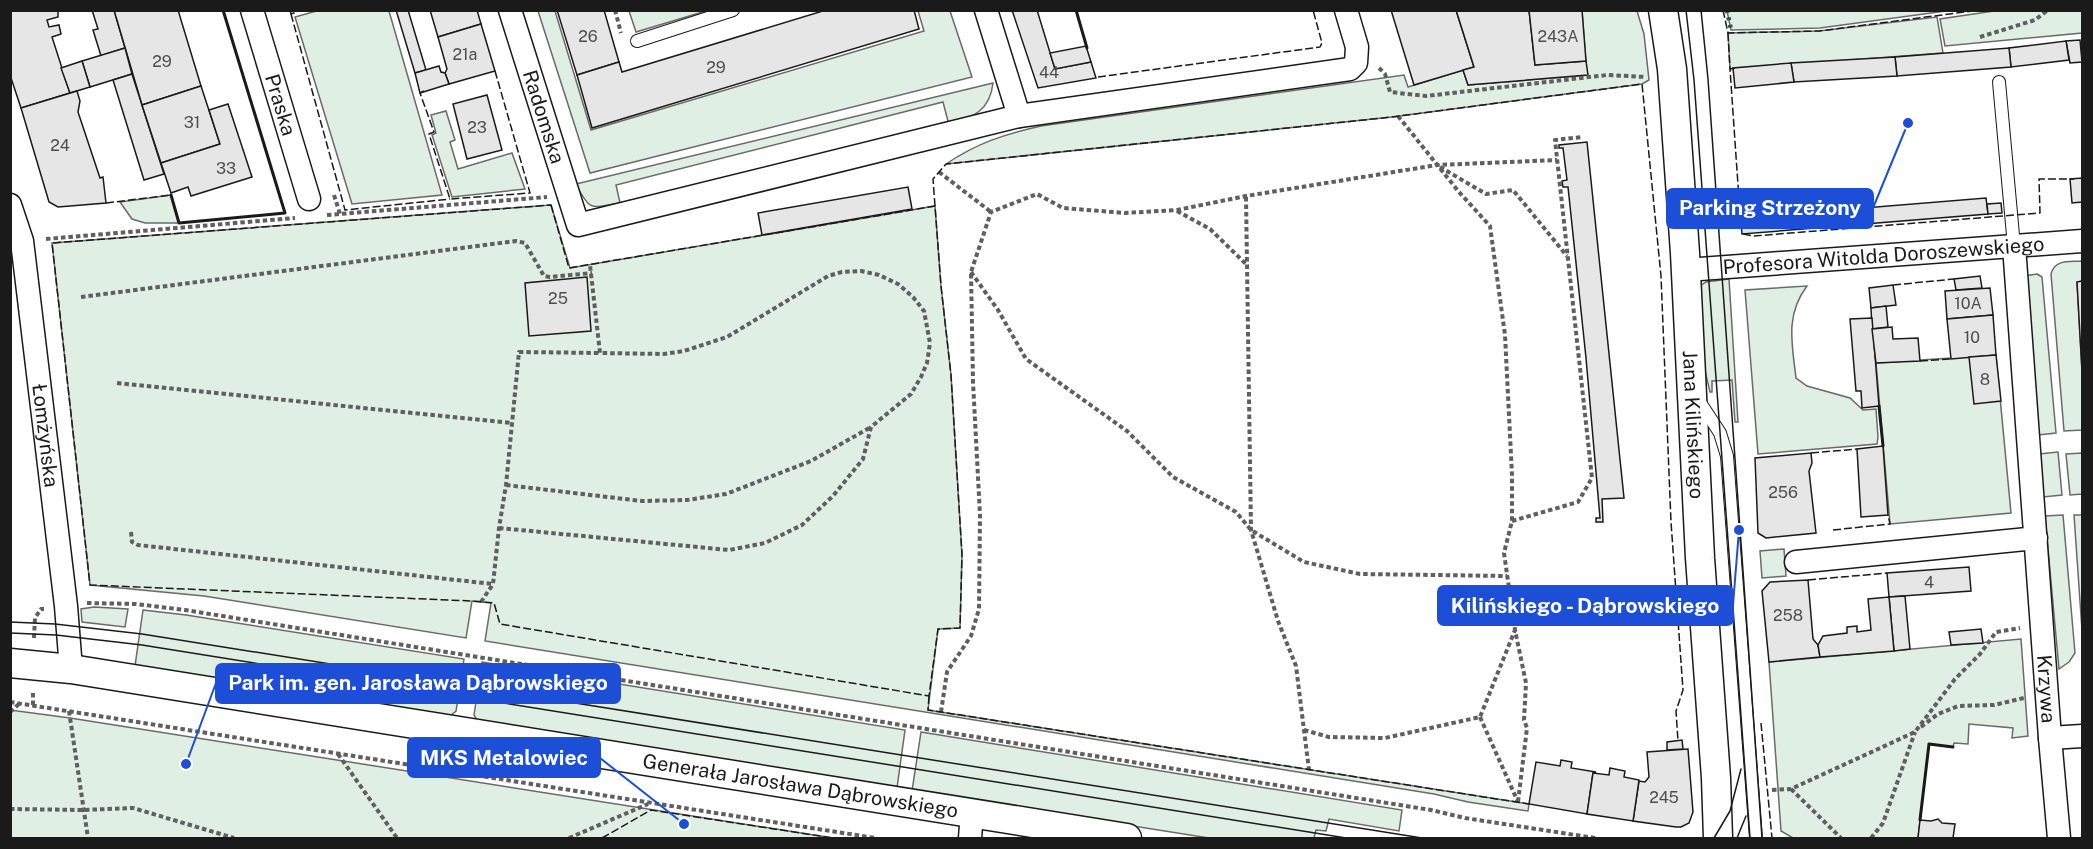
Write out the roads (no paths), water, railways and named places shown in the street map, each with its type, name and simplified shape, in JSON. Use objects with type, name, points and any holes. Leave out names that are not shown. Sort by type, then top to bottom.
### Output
[{"type":"street","name":"Praska","points":[[252,10],[309,199]]},
{"type":"street","name":"Radomska","points":[[510,10],[578,225],[1019,116]]},
{"type":"street","points":[[986,10],[1019,116],[1350,69],[1356,63],[1357,47],[1346,10]]},
{"type":"street","name":"Jana Kilińskiego","points":[[1663,10],[1672,69],[1686,270],[1700,558],[1716,778],[1718,838]]},
{"type":"street","name":"Łomżyńska","points":[[10,205],[22,241],[66,606],[71,669]]},
{"type":"street","name":"Profesora Witolda Doroszewskiego","points":[[1686,270],[2082,241]]},
{"type":"street","name":"Krzywa","points":[[2014,246],[2059,838]]},
{"type":"street","points":[[1796,561],[2036,538]]},
{"type":"street","name":"Generała Jarosława Dąbrowskiego","points":[[22,664],[71,669],[971,826],[1127,838]]},
{"type":"street","points":[[2050,738],[2082,736]]},
{"type":"lane","points":[[637,40],[733,10]]},
{"type":"lane","points":[[1999,82],[2014,246]]},
{"type":"lane","points":[[1692,391],[1720,434],[1727,456],[1756,838]]},
{"type":"tram line","points":[[1686,10],[1694,80],[1750,838]]},
{"type":"tram line","points":[[1701,10],[1708,79],[1762,838]]},
{"type":"tram line","points":[[10,622],[55,624],[142,634],[1422,838]]},
{"type":"tram line","points":[[10,633],[56,635],[142,645],[1346,838]]},
{"type":"tram line","points":[[1714,838],[1730,811],[1741,769]]},
{"type":"tram line","points":[[1737,838],[1746,816]]},
{"type":"place","name":"Parking Strzeżony","points":[[1908,123]]},
{"type":"place","name":"Kilińskiego - Dąbrowskiego","points":[[1739,530]]},
{"type":"place","name":"Park im. gen. Jarosława Dąbrowskiego","points":[[186,764]]},
{"type":"place","name":"MKS Metalowiec","points":[[684,824]]}]
